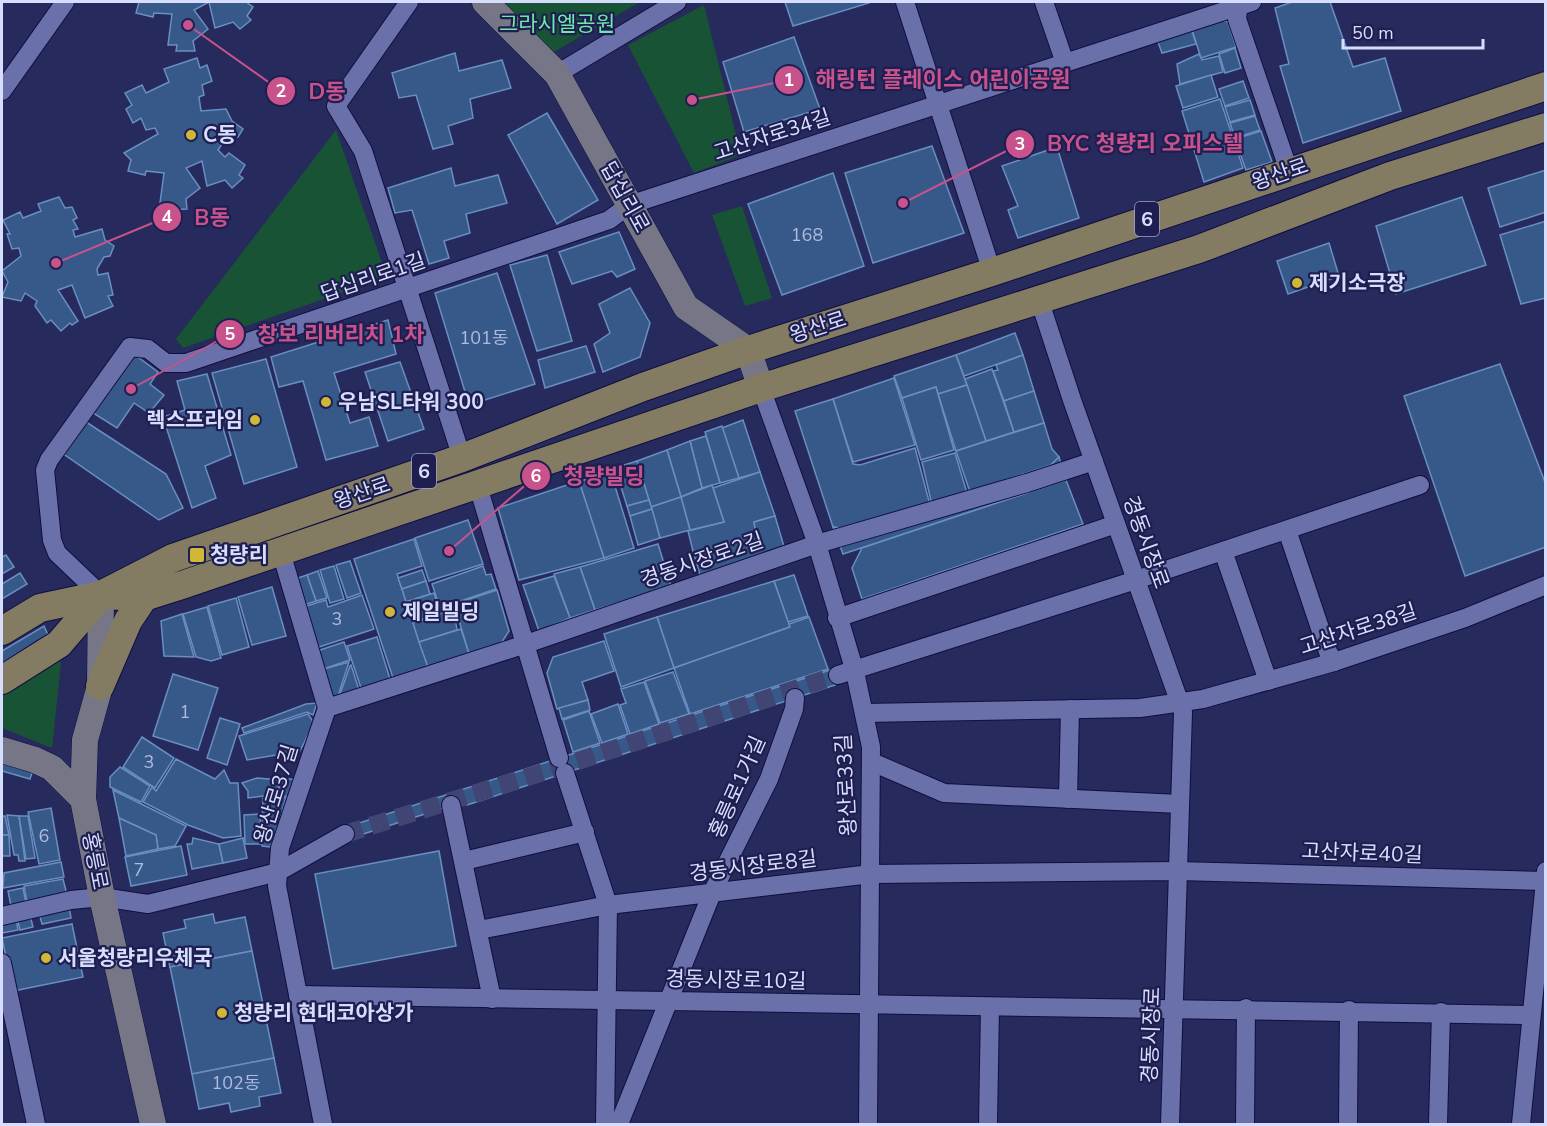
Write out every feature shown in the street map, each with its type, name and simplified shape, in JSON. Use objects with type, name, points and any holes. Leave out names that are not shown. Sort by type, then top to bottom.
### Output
[{"type":"main road","name":"답십리로","points":[[485,2],[557,74],[686,307],[748,350]]},
{"type":"main road","name":"왕산로","points":[[2,680],[58,644],[101,595],[173,558],[462,458],[643,387],[748,350],[992,272],[1545,86]]},
{"type":"main road","name":"왕산로","points":[[2,631],[40,608],[101,595],[144,597],[478,486],[761,388],[1210,245],[1390,176],[1545,127]]},
{"type":"main road","points":[[748,350],[761,388]]},
{"type":"main road","name":"홍릉로","points":[[101,595],[100,686],[85,740],[83,799],[102,897],[153,1125]]},
{"type":"main road","points":[[100,686],[128,621],[144,597]]},
{"type":"main road","points":[[2,750],[52,768],[83,799]]},
{"type":"street","points":[[2,91],[65,2]]},
{"type":"street","points":[[409,2],[336,106],[363,152],[462,458]]},
{"type":"street","points":[[557,74],[677,2]]},
{"type":"street","points":[[905,2],[992,272]]},
{"type":"street","points":[[1044,2],[1065,63]]},
{"type":"street","points":[[1243,3],[1237,19],[1289,171]]},
{"type":"street","name":"고산자로34길","points":[[629,205],[939,105],[1243,3]]},
{"type":"street","name":"답십리로1길","points":[[101,595],[57,553],[52,540],[46,465],[129,347],[148,349],[166,363],[186,363],[408,290],[609,220],[629,205]]},
{"type":"street","name":"경동시장로","points":[[1039,299],[1183,712],[1170,1125]]},
{"type":"street","name":"왕산로33길","points":[[761,388],[817,544],[837,618],[847,674],[864,713],[872,762],[868,1125]]},
{"type":"street","name":"경동시장로2길","points":[[327,708],[526,645],[817,544],[1027,483],[1094,461]]},
{"type":"street","points":[[847,674],[1420,485]]},
{"type":"street","points":[[478,486],[562,766],[608,905],[605,1125]]},
{"type":"street","points":[[837,618],[1116,524]]},
{"type":"street","points":[[1287,530],[1328,652],[1334,662]]},
{"type":"street","points":[[1223,551],[1268,681]]},
{"type":"street","points":[[281,552],[327,708]]},
{"type":"street","name":"고산자로38길","points":[[864,713],[1140,708],[1180,702],[1334,662],[1465,618],[1545,585]]},
{"type":"street","name":"홍릉로1가길","points":[[619,1125],[712,893],[769,779],[794,709],[795,698]]},
{"type":"street","name":"왕산로37길","points":[[323,1125],[277,886],[280,848],[327,708]]},
{"type":"street","points":[[1068,799],[1070,709]]},
{"type":"street","points":[[872,762],[944,793],[1180,804]]},
{"type":"street","points":[[451,805],[492,999]]},
{"type":"street","points":[[464,861],[585,832]]},
{"type":"street","points":[[2,916],[71,900],[102,897],[148,904],[278,872],[345,834]]},
{"type":"street","name":"경동시장로8길","points":[[479,930],[608,905],[871,874],[1178,871]]},
{"type":"street","name":"고산자로40길","points":[[1178,871],[1545,878]]},
{"type":"street","points":[[1521,1125],[1545,878]]},
{"type":"street","points":[[2,963],[36,1125]]},
{"type":"street","name":"경동시장로10길","points":[[298,995],[990,1007],[1246,1008],[1531,1015]]},
{"type":"street","points":[[988,1125],[990,1007]]},
{"type":"street","points":[[1245,1125],[1246,1008]]},
{"type":"street","points":[[1348,1125],[1349,1010]]},
{"type":"street","points":[[1438,1125],[1441,1012]]},
{"type":"green space","name":"그라시엘공원","points":[[495,2],[640,2],[554,52]]},
{"type":"green space","points":[[704,5],[741,155],[694,173],[628,45]]},
{"type":"green space","points":[[336,130],[387,277],[183,348],[176,339]]},
{"type":"green space","points":[[742,206],[772,298],[745,306],[712,215]]},
{"type":"green space","points":[[59,658],[61,663],[52,748],[2,728],[2,693]]},
{"type":"building","points":[[139,2],[209,2],[194,10],[208,29],[193,41],[195,51],[176,51],[177,45],[168,45],[172,14],[154,13],[153,17],[136,13]]},
{"type":"building","points":[[209,2],[246,2],[253,7],[247,16],[251,20],[240,29],[233,22],[215,28]]},
{"type":"building","points":[[785,2],[868,2],[869,3],[793,26]]},
{"type":"building","points":[[1292,2],[1330,2],[1353,67],[1385,58],[1401,111],[1303,143],[1280,66],[1289,64],[1275,8]]},
{"type":"building","points":[[1223,20],[1228,22],[1236,47],[1201,58],[1192,30]]},
{"type":"building","points":[[1192,31],[1196,44],[1162,53],[1158,42]]},
{"type":"building","points":[[794,37],[820,109],[744,132],[723,62]]},
{"type":"building","points":[[1235,48],[1241,68],[1225,73],[1219,54]]},
{"type":"building","points":[[455,53],[459,71],[502,60],[511,88],[470,99],[473,118],[448,126],[453,144],[433,149],[416,95],[399,98],[392,73]]},
{"type":"building","points":[[1199,54],[1202,60],[1219,56],[1223,72],[1180,84],[1177,64]]},
{"type":"building","name":"C동","points":[[197,58],[200,68],[207,65],[212,81],[202,85],[204,95],[199,97],[201,111],[226,109],[232,121],[243,129],[238,137],[229,133],[218,150],[225,157],[229,153],[245,165],[239,175],[243,178],[232,188],[225,180],[207,186],[202,161],[186,168],[200,188],[186,199],[187,209],[169,210],[169,203],[160,203],[164,173],[146,171],[145,175],[128,171],[131,160],[124,153],[158,134],[155,128],[146,130],[141,118],[133,123],[126,109],[132,105],[125,93],[142,85],[146,93],[169,82],[164,69]]},
{"type":"building","points":[[1211,75],[1218,97],[1183,108],[1176,86]]},
{"type":"building","points":[[1243,81],[1249,98],[1225,106],[1219,89]]},
{"type":"building","points":[[1220,99],[1243,168],[1204,182],[1182,111]]},
{"type":"building","points":[[1250,100],[1255,115],[1230,122],[1225,107]]},
{"type":"building","points":[[547,113],[598,200],[557,224],[508,135]]},
{"type":"building","points":[[1255,116],[1260,130],[1235,138],[1230,123]]},
{"type":"building","points":[[1261,131],[1272,162],[1246,170],[1235,139]]},
{"type":"building","points":[[932,146],[964,233],[873,263],[845,173]]},
{"type":"building","points":[[1057,147],[1079,218],[1018,238],[1008,210],[1018,206],[1002,166]]},
{"type":"building","points":[[451,168],[455,186],[498,175],[507,203],[466,214],[470,233],[444,241],[449,258],[429,264],[412,210],[395,213],[388,188]]},
{"type":"building","points":[[1546,170],[1546,212],[1500,227],[1488,188]]},
{"type":"building","points":[[833,173],[864,266],[782,295],[748,204]]},
{"type":"building","points":[[59,197],[65,208],[72,207],[77,218],[73,220],[78,229],[73,230],[75,237],[102,229],[105,240],[114,246],[110,256],[104,257],[97,269],[98,275],[108,273],[113,295],[108,296],[113,306],[85,318],[72,285],[58,290],[78,321],[72,325],[70,323],[61,331],[51,320],[47,323],[35,306],[37,301],[25,293],[21,301],[2,297],[8,282],[2,271],[21,256],[19,248],[12,249],[7,234],[10,234],[3,220],[20,212],[23,218],[41,211],[38,204]]},
{"type":"building","points":[[1462,197],[1486,265],[1396,294],[1376,226]]},
{"type":"building","points":[[1546,221],[1546,298],[1521,304],[1500,235]]},
{"type":"building","points":[[619,232],[635,269],[617,277],[612,271],[572,284],[559,252]]},
{"type":"building","points":[[1329,243],[1339,276],[1288,294],[1277,261]]},
{"type":"building","points":[[547,255],[572,341],[537,351],[510,265]]},
{"type":"building","points":[[497,273],[535,384],[469,405],[435,293]]},
{"type":"building","points":[[630,288],[650,323],[640,357],[603,372],[594,344],[610,333],[599,304]]},
{"type":"building","name":"우남SL타워 300","points":[[388,320],[396,354],[334,373],[350,423],[369,417],[378,446],[326,460],[303,381],[279,387],[271,357]]},
{"type":"building","points":[[1015,333],[1023,355],[964,376],[956,355]]},
{"type":"building","points":[[586,346],[595,372],[545,388],[538,360]]},
{"type":"building","points":[[131,352],[158,372],[150,384],[164,395],[149,413],[134,403],[117,428],[90,411]]},
{"type":"building","points":[[956,355],[967,385],[938,394],[936,387],[902,398],[894,376]]},
{"type":"building","points":[[1023,355],[1034,391],[1004,401],[993,371],[998,370],[996,365]]},
{"type":"building","name":"렉스프라임","points":[[266,359],[297,467],[244,484],[212,373]]},
{"type":"building","points":[[400,362],[424,429],[388,441],[365,372]]},
{"type":"building","points":[[1500,364],[1546,485],[1546,547],[1465,576],[1404,396]]},
{"type":"building","points":[[992,369],[1014,432],[986,441],[965,379]]},
{"type":"building","points":[[207,374],[231,455],[205,466],[216,498],[192,508],[163,417],[185,410],[177,381]]},
{"type":"building","points":[[894,378],[915,445],[853,462],[833,399]]},
{"type":"building","points":[[967,385],[986,441],[956,451],[938,394]]},
{"type":"building","points":[[936,387],[954,450],[921,460],[902,398]]},
{"type":"building","points":[[1034,391],[1044,423],[1014,432],[1004,401]]},
{"type":"building","points":[[833,399],[853,464],[860,465],[915,448],[930,505],[854,530],[833,527],[795,411]]},
{"type":"building","points":[[83,420],[166,474],[183,508],[159,520],[62,453]]},
{"type":"building","points":[[743,420],[760,472],[739,478],[722,428]]},
{"type":"building","points":[[1044,423],[1052,449],[1059,457],[1051,465],[970,492],[956,451]]},
{"type":"building","points":[[722,426],[739,478],[720,483],[705,432]]},
{"type":"building","points":[[706,436],[720,483],[702,488],[690,441]]},
{"type":"building","points":[[690,441],[702,488],[681,497],[667,450]]},
{"type":"building","points":[[667,450],[681,497],[651,507],[637,461]]},
{"type":"building","points":[[955,453],[967,493],[932,505],[922,462]]},
{"type":"building","points":[[1059,457],[1066,480],[843,554],[833,527],[854,530],[1051,465]]},
{"type":"building","points":[[637,461],[649,500],[627,506],[615,468]]},
{"type":"building","points":[[610,470],[634,548],[604,558],[579,482]]},
{"type":"building","points":[[760,472],[775,516],[754,522],[756,534],[694,555],[688,531],[724,522],[713,488]]},
{"type":"building","points":[[1066,480],[1083,524],[862,599],[852,568],[862,548]]},
{"type":"building","points":[[579,481],[604,558],[519,580],[498,508]]},
{"type":"building","points":[[712,485],[724,522],[690,530],[681,497]]},
{"type":"building","points":[[681,497],[690,530],[660,538],[651,507]]},
{"type":"building","points":[[649,500],[652,509],[630,516],[627,506]]},
{"type":"building","points":[[652,509],[660,538],[638,545],[630,516]]},
{"type":"building","points":[[775,516],[785,550],[701,578],[694,555],[756,534],[754,522]]},
{"type":"building","points":[[468,520],[483,564],[429,581],[415,538]]},
{"type":"building","name":"제일빌딩","points":[[414,539],[422,566],[397,574],[428,667],[393,678],[354,559]]},
{"type":"building","points":[[658,544],[671,586],[595,610],[580,567]]},
{"type":"building","points":[[6,555],[14,567],[2,574],[2,557]]},
{"type":"building","points":[[350,561],[361,593],[347,598],[336,565]]},
{"type":"building","points":[[334,566],[344,599],[330,603],[320,570]]},
{"type":"building","points":[[483,566],[486,575],[491,574],[496,589],[440,608],[432,584]]},
{"type":"building","points":[[580,567],[595,610],[570,618],[554,574]]},
{"type":"building","points":[[422,570],[426,581],[402,589],[398,578]]},
{"type":"building","points":[[318,571],[327,598],[316,601],[307,575]]},
{"type":"building","points":[[20,573],[27,584],[2,599],[2,584]]},
{"type":"building","points":[[307,575],[316,601],[301,606],[292,580]]},
{"type":"building","points":[[794,575],[808,616],[788,622],[774,581]]},
{"type":"building","points":[[554,576],[570,618],[539,631],[523,585]]},
{"type":"building","points":[[426,581],[430,594],[406,602],[402,589]]},
{"type":"building","points":[[774,581],[790,627],[674,668],[657,617]]},
{"type":"building","points":[[272,587],[286,636],[252,645],[238,597]]},
{"type":"building","points":[[497,590],[509,631],[500,645],[469,654],[454,604]]},
{"type":"building","points":[[434,593],[440,613],[413,622],[406,602]]},
{"type":"building","points":[[362,595],[374,629],[313,649],[300,608],[326,600],[328,607]]},
{"type":"building","points":[[236,598],[249,647],[222,655],[208,606]]},
{"type":"building","points":[[453,606],[457,630],[419,642],[413,623],[443,613],[441,610]]},
{"type":"building","points":[[207,607],[221,658],[211,661],[196,657],[183,614]]},
{"type":"building","points":[[182,614],[194,657],[164,656],[161,621]]},
{"type":"building","points":[[657,617],[674,668],[621,687],[604,634]]},
{"type":"building","points":[[809,617],[828,669],[690,714],[674,668],[790,627],[789,624]]},
{"type":"building","points":[[44,626],[48,635],[2,663],[2,651]]},
{"type":"building","points":[[461,629],[469,654],[428,667],[419,642]]},
{"type":"building","points":[[377,637],[390,679],[361,688],[347,646]]},
{"type":"building","points":[[604,641],[614,671],[582,682],[588,700],[557,709],[547,673],[553,657]]},
{"type":"building","points":[[344,642],[350,660],[323,669],[317,651]]},
{"type":"building","points":[[349,662],[337,699],[329,699],[324,669]]},
{"type":"building","points":[[350,666],[360,693],[339,697]]},
{"type":"building","points":[[830,670],[835,685],[467,805],[465,801],[351,838],[347,827]]},
{"type":"building","points":[[673,672],[689,714],[660,723],[645,681]]},
{"type":"building","points":[[173,674],[218,688],[198,750],[153,736]]},
{"type":"building","points":[[644,682],[659,724],[630,734],[620,705],[626,703],[621,689]]},
{"type":"building","points":[[588,700],[590,710],[562,719],[559,708]]},
{"type":"building","points":[[317,703],[313,715],[307,712],[244,733],[242,728],[306,704]]},
{"type":"building","points":[[618,704],[628,734],[602,743],[591,714]]},
{"type":"building","points":[[589,711],[600,743],[573,752],[563,720]]},
{"type":"building","points":[[308,714],[314,723],[300,751],[247,760],[239,736]]},
{"type":"building","points":[[220,718],[240,724],[227,765],[207,758]]},
{"type":"building","points":[[142,737],[174,758],[155,788],[123,767]]},
{"type":"building","points":[[176,759],[215,779],[224,770],[230,783],[238,783],[241,836],[223,838],[188,825],[143,802],[152,787],[156,791]]},
{"type":"building","points":[[2,761],[33,770],[30,779],[2,771]]},
{"type":"building","points":[[120,767],[150,786],[141,802],[110,787],[110,777]]},
{"type":"building","points":[[257,778],[280,780],[277,794],[248,798],[248,791],[242,783]]},
{"type":"building","points":[[281,778],[297,780],[293,798],[279,795]]},
{"type":"building","points":[[113,790],[186,826],[175,846],[158,849],[156,835],[119,818]]},
{"type":"building","points":[[275,796],[286,798],[276,831],[262,829],[263,798]]},
{"type":"building","points":[[51,808],[60,860],[39,864],[28,812]]},
{"type":"building","points":[[260,814],[261,844],[245,844],[244,815]]},
{"type":"building","points":[[7,815],[19,816],[25,861],[19,861],[18,855],[14,855]]},
{"type":"building","points":[[2,816],[5,816],[9,835],[2,835]]},
{"type":"building","points":[[19,816],[28,816],[35,858],[26,859]]},
{"type":"building","points":[[119,818],[156,835],[158,849],[126,856]]},
{"type":"building","points":[[261,831],[276,832],[270,847],[262,846]]},
{"type":"building","points":[[2,835],[9,835],[10,856],[2,856]]},
{"type":"building","points":[[193,838],[219,844],[223,863],[192,869],[187,844],[192,844]]},
{"type":"building","points":[[243,838],[247,858],[223,863],[219,844]]},
{"type":"building","points":[[181,846],[187,875],[131,886],[125,857]]},
{"type":"building","points":[[439,851],[456,946],[333,969],[315,874]]},
{"type":"building","points":[[61,862],[64,877],[3,888],[4,873]]},
{"type":"building","points":[[63,879],[67,895],[27,902],[24,886]]},
{"type":"building","points":[[23,888],[26,903],[11,906],[8,891]]},
{"type":"building","points":[[69,906],[71,918],[42,924],[39,913]]},
{"type":"building","points":[[213,914],[215,923],[245,917],[252,951],[170,967],[163,933],[186,928],[184,920]]},
{"type":"building","points":[[30,915],[33,927],[20,930],[17,917]]},
{"type":"building","points":[[16,918],[18,930],[2,933],[2,921]]},
{"type":"building","points":[[72,924],[83,977],[13,991],[2,938]]},
{"type":"building","name":"청량리 현대코아상가","points":[[252,951],[274,1058],[192,1074],[170,967]]},
{"type":"building","points":[[274,1058],[281,1093],[259,1097],[260,1106],[231,1112],[229,1103],[199,1109],[192,1074]]},
{"type":"tunnel","points":[[345,834],[563,766],[838,675]]},
{"type":"place","name":"D동","points":[[188,25]]},
{"type":"place","name":"해링턴 플레이스 어린이공원","points":[[692,100]]},
{"type":"place","name":"C동","points":[[191,135]]},
{"type":"place","name":"BYC 청량리 오피스텔","points":[[903,203]]},
{"type":"place","name":"B동","points":[[56,263]]},
{"type":"place","name":"제기소극장","points":[[1297,283]]},
{"type":"place","name":"창보 리버리치 1차","points":[[131,389]]},
{"type":"place","name":"우남SL타워 300","points":[[326,402]]},
{"type":"place","name":"렉스프라임","points":[[255,420]]},
{"type":"place","name":"청량빌딩","points":[[449,551]]},
{"type":"place","name":"청량리","points":[[197,555]]},
{"type":"place","name":"제일빌딩","points":[[390,612]]},
{"type":"place","name":"서울청량리우체국","points":[[46,958]]},
{"type":"place","name":"청량리 현대코아상가","points":[[222,1013]]}]
